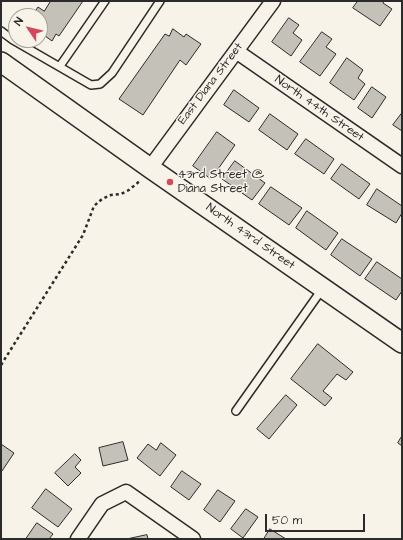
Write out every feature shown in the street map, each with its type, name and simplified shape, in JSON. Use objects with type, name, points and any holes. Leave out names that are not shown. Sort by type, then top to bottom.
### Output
[{"type":"street","name":"East Diana Street","points":[[146,173],[273,1]]},
{"type":"street","name":"North 44th Street","points":[[236,52],[402,166]]},
{"type":"street","name":"North 43rd Street","points":[[1,62],[146,173],[324,288],[402,343]]},
{"type":"street","points":[[78,539],[102,504],[126,492],[193,539]]},
{"type":"lane","points":[[60,66],[105,1]]},
{"type":"lane","points":[[1,31],[91,85],[100,84],[112,73],[160,1]]},
{"type":"lane","points":[[236,411],[324,288]]},
{"type":"path","points":[[1,365],[83,235],[94,206],[111,195],[121,194],[128,190],[146,173]]},
{"type":"building","points":[[51,1],[83,1],[59,36],[56,34],[52,41],[48,38],[48,8],[46,8]]},
{"type":"building","points":[[358,1],[384,1],[383,3],[392,9],[380,26],[353,8]]},
{"type":"building","points":[[289,18],[299,25],[293,33],[302,40],[291,56],[272,42]]},
{"type":"building","points":[[173,29],[184,37],[186,34],[201,44],[186,65],[180,60],[143,115],[119,99],[165,34],[169,36]]},
{"type":"building","points":[[322,32],[332,39],[326,47],[336,54],[320,76],[300,62]]},
{"type":"building","points":[[347,58],[363,70],[358,78],[365,84],[354,100],[330,83]]},
{"type":"building","points":[[372,87],[386,97],[372,118],[358,108]]},
{"type":"building","points":[[234,90],[259,108],[249,122],[224,105]]},
{"type":"building","points":[[402,113],[402,131],[393,125]]},
{"type":"building","points":[[270,114],[298,134],[287,150],[259,130]]},
{"type":"building","points":[[217,132],[235,145],[211,179],[193,166]]},
{"type":"building","points":[[306,139],[334,159],[324,174],[295,154]]},
{"type":"building","points":[[235,161],[265,183],[252,200],[222,179]]},
{"type":"building","points":[[342,164],[370,184],[359,199],[331,179]]},
{"type":"building","points":[[271,187],[302,208],[289,225],[259,204]]},
{"type":"building","points":[[377,189],[402,206],[402,213],[396,223],[367,205]]},
{"type":"building","points":[[307,211],[338,233],[326,250],[296,228]]},
{"type":"building","points":[[342,239],[372,259],[360,276],[331,255]]},
{"type":"building","points":[[377,262],[402,279],[402,291],[396,300],[365,279]]},
{"type":"building","points":[[318,344],[353,372],[346,380],[337,374],[323,391],[332,398],[325,406],[291,379]]},
{"type":"building","points":[[286,395],[297,405],[269,439],[257,429]]},
{"type":"building","points":[[402,436],[402,446],[398,443]]},
{"type":"building","points":[[123,442],[128,460],[103,466],[99,448]]},
{"type":"building","points":[[161,443],[176,455],[160,476],[137,458],[148,444],[156,450]]},
{"type":"building","points":[[1,444],[14,453],[2,471],[1,470]]},
{"type":"building","points":[[75,454],[81,460],[75,467],[81,473],[68,486],[55,473]]},
{"type":"building","points":[[182,471],[201,484],[189,500],[171,487]]},
{"type":"building","points":[[46,489],[72,509],[58,527],[32,508]]},
{"type":"building","points":[[218,490],[235,501],[220,522],[204,510]]},
{"type":"building","points":[[246,509],[258,517],[243,538],[231,529]]},
{"type":"building","points":[[37,523],[53,534],[49,539],[26,539]]},
{"type":"building","points":[[270,529],[286,539],[264,539]]},
{"type":"building","points":[[147,535],[148,539],[127,539]]},
{"type":"place","name":"43rd Street @ Diana Street","points":[[170,182]]}]
